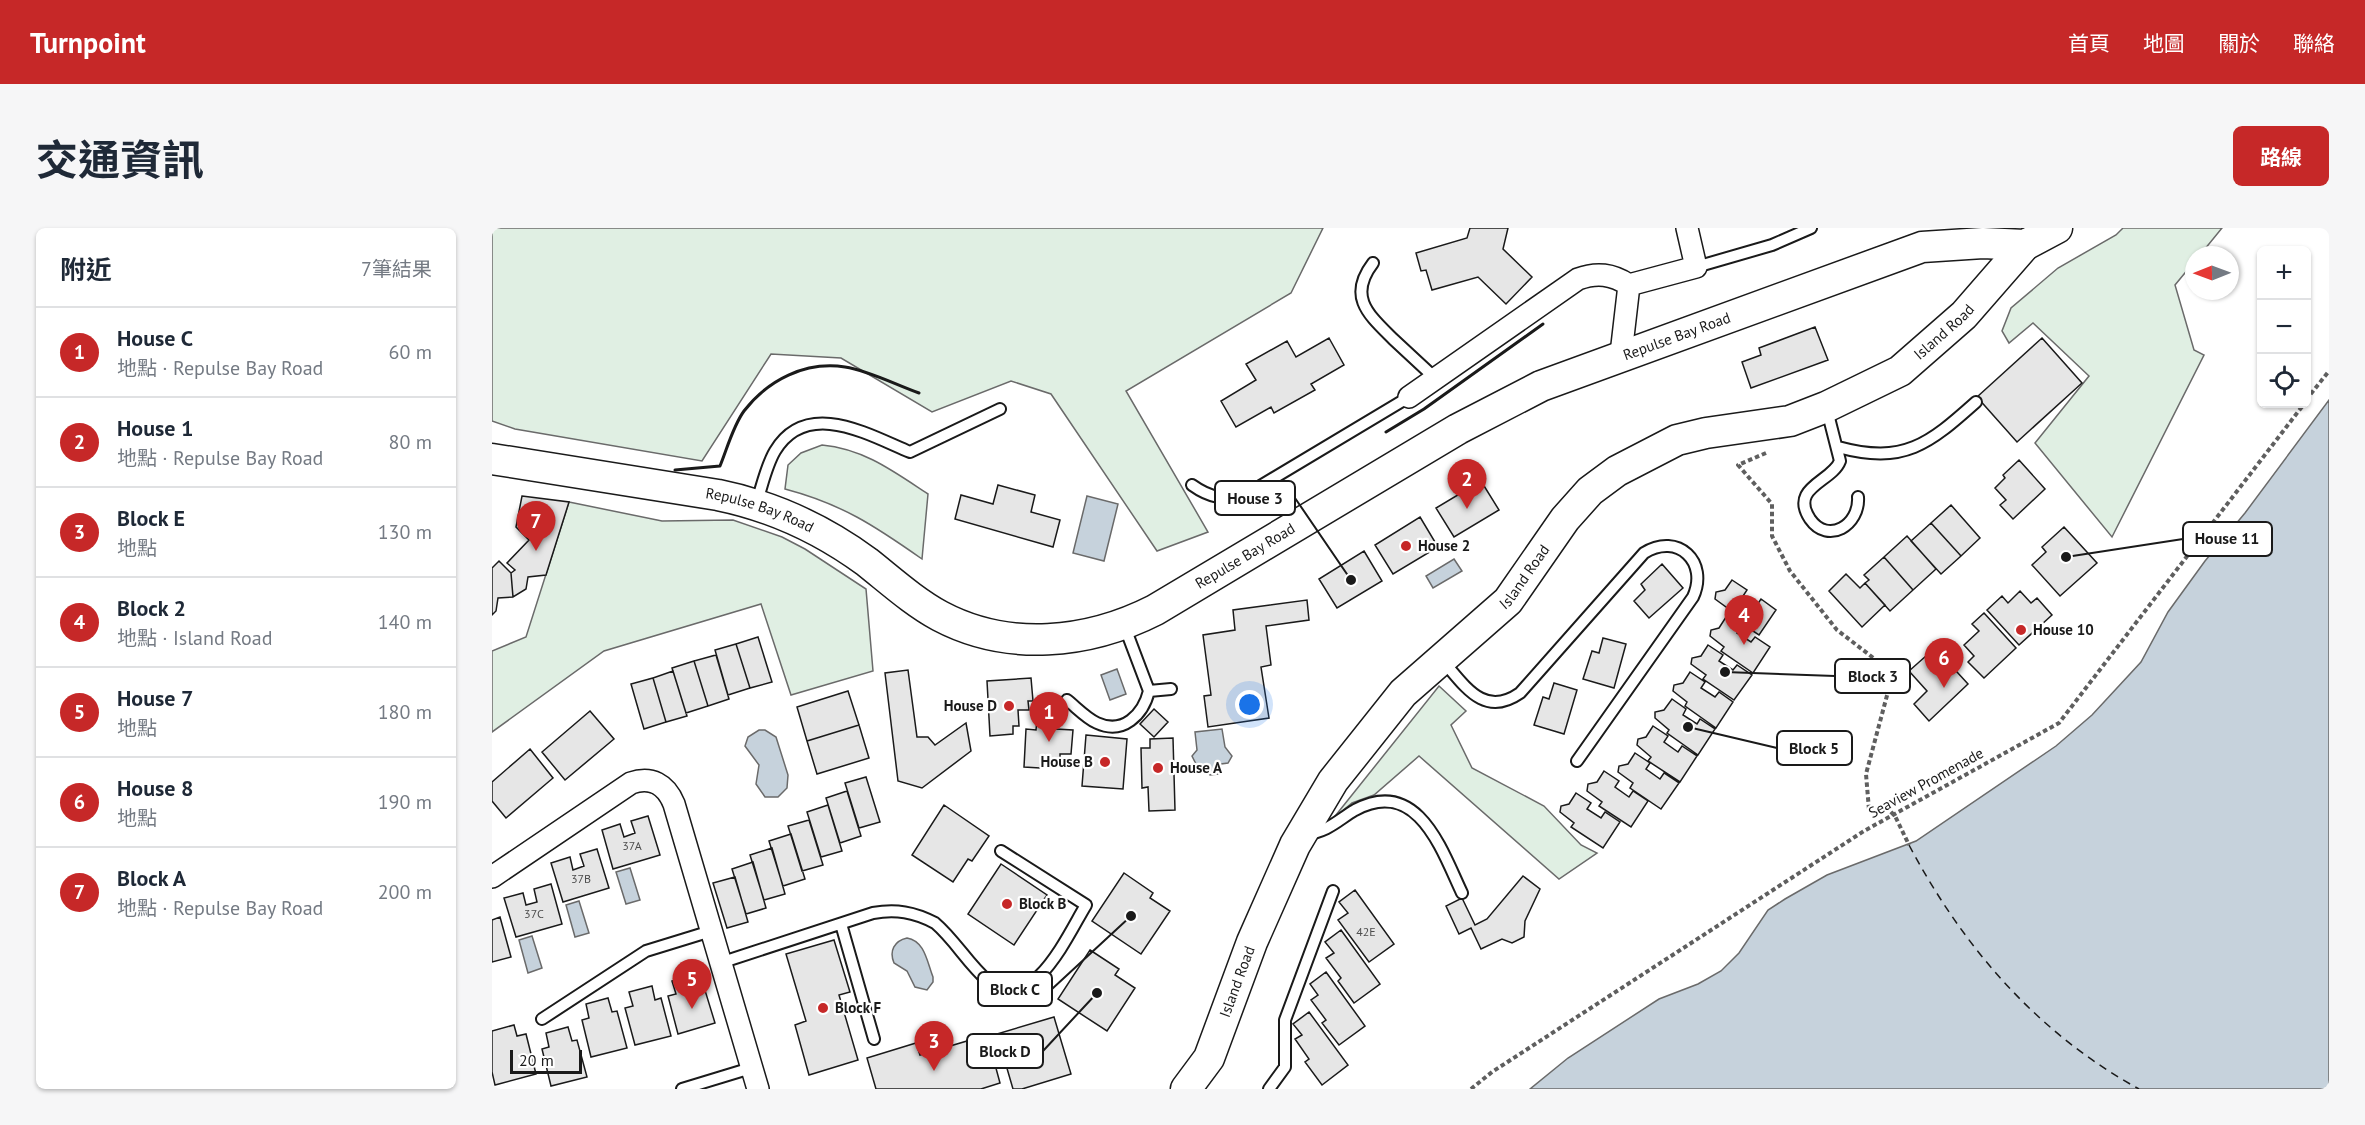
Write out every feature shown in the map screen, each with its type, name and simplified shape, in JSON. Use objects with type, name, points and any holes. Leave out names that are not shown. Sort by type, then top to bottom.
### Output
[{"type":"main road","points":[[2025,245],[2057,228]]},
{"type":"main road","name":"Repulse Bay Road","points":[[492,459],[755,504],[817,531],[864,561],[926,607],[975,631],[1016,639],[1049,640],[1086,635],[1124,624],[1155,610],[1458,429],[1541,386],[1621,354],[1922,247],[1983,243],[2025,245]]},
{"type":"main road","name":"Island Road","points":[[1186,1089],[1209,1058],[1252,942],[1295,845],[1340,772],[1403,693],[1508,601],[1565,519],[1603,480],[1666,445],[1689,436],[1770,425],[1826,407],[1900,371],[1964,315],[2025,245]]},
{"type":"street","points":[[1409,396],[1578,279],[1588,275],[1610,275],[1629,285],[1696,267],[1687,228]]},
{"type":"street","points":[[1621,354],[1629,285]]},
{"type":"street","points":[[492,877],[631,783],[648,780],[665,787],[670,795],[758,1089]]},
{"type":"lane","points":[[1696,267],[1772,245],[1811,228]]},
{"type":"lane","points":[[1373,263],[1362,282],[1363,303],[1367,312],[1435,378]]},
{"type":"lane","points":[[1192,485],[1213,497],[1236,497],[1247,494],[1409,396]]},
{"type":"lane","points":[[1838,447],[1874,454],[1908,450],[1936,437],[1976,402]]},
{"type":"lane","points":[[1826,407],[1840,454],[1837,468],[1812,486],[1805,501],[1806,510],[1816,525],[1832,531],[1853,521],[1859,505],[1858,497]]},
{"type":"lane","points":[[755,504],[776,450],[788,437],[804,427],[817,423],[844,425],[910,452],[1000,409]]},
{"type":"lane","points":[[1440,659],[1473,694],[1482,700],[1493,703],[1512,699],[1520,693],[1644,553],[1660,545],[1669,545],[1685,552],[1692,559],[1698,578],[1693,597],[1577,761]]},
{"type":"lane","points":[[1067,700],[1094,722],[1113,726],[1132,720],[1141,713],[1149,691],[1124,624]]},
{"type":"lane","points":[[1149,691],[1171,689]]},
{"type":"lane","points":[[1303,834],[1327,830],[1356,810],[1369,805],[1382,803],[1406,807],[1425,820],[1432,830],[1462,893]]},
{"type":"lane","points":[[720,963],[885,911],[911,913],[923,917],[945,932],[988,981],[996,986],[1012,989],[1032,984],[1040,978],[1086,905],[1001,851]]},
{"type":"lane","points":[[1269,1089],[1285,1067],[1285,1020],[1333,891]]},
{"type":"lane","points":[[841,924],[874,1039]]},
{"type":"lane","points":[[542,1019],[646,951],[711,931]]},
{"type":"lane","points":[[682,1089],[751,1068]]},
{"type":"path","name":"Seaview Promenade","points":[[2311,394],[2329,371]]},
{"type":"path","name":"Seaview Promenade","points":[[1471,1089],[1492,1072],[1834,851],[2059,723],[2300,408]]},
{"type":"path","points":[[1776,449],[1738,465],[1772,504],[1772,536],[1790,571],[1837,630],[1893,672],[1866,774],[1869,810],[1884,806],[1895,816],[1909,845]]},
{"type":"green space","points":[[492,228],[1323,228],[1291,293],[1126,391],[1208,532],[1157,551],[1051,394],[1011,381],[932,412],[841,358],[771,354],[702,461],[515,429],[492,421]]},
{"type":"green space","points":[[2123,228],[2222,228],[2207,246],[2185,246],[2185,273],[2175,285],[2194,350],[2204,355],[2112,537],[2035,443],[2089,376],[2033,323],[2009,343],[2002,331],[2011,308],[2058,268],[2116,235]]},
{"type":"green space","points":[[822,445],[851,451],[878,462],[928,494],[922,559],[857,517],[824,502],[785,489],[788,465],[801,453]]},
{"type":"green space","points":[[569,502],[662,521],[733,520],[782,537],[805,549],[866,589],[873,671],[791,695],[761,604],[604,651],[492,732],[492,651],[526,637]]},
{"type":"green space","points":[[1439,686],[1466,711],[1451,725],[1472,768],[1544,806],[1581,845],[1597,853],[1559,879],[1419,756],[1374,795],[1352,803],[1332,820]]},
{"type":"shaded area","points":[[2329,400],[2329,1089],[1530,1089],[1568,1058],[1659,999],[1698,984],[1721,971],[1739,953],[1768,910],[1827,875],[1916,841],[2056,746],[2092,715],[2141,662],[2168,612]]},
{"type":"shaded area","points":[[1087,496],[1118,504],[1104,561],[1073,553]]},
{"type":"shaded area","points":[[1454,559],[1462,571],[1433,588],[1426,576]]},
{"type":"shaded area","points":[[1117,669],[1126,694],[1110,700],[1101,675]]},
{"type":"shaded area","points":[[1222,729],[1225,747],[1232,756],[1228,763],[1221,764],[1218,774],[1210,775],[1205,766],[1197,766],[1192,756],[1197,750],[1195,732]]},
{"type":"shaded area","points":[[759,730],[765,730],[776,737],[788,775],[787,788],[778,797],[765,797],[756,784],[759,765],[745,746],[748,737]]},
{"type":"shaded area","points":[[630,868],[640,900],[626,904],[616,872]]},
{"type":"shaded area","points":[[579,901],[589,933],[575,937],[566,905]]},
{"type":"shaded area","points":[[532,936],[542,968],[528,973],[519,940]]},
{"type":"shaded area","points":[[907,938],[918,943],[927,959],[933,982],[927,990],[915,987],[907,971],[894,963],[892,951],[894,947],[899,941]]},
{"type":"building","points":[[1470,228],[1508,228],[1503,249],[1532,277],[1506,304],[1478,277],[1432,290],[1426,270],[1421,271],[1416,253],[1467,238]]},
{"type":"building","points":[[1815,327],[1828,360],[1751,388],[1742,362],[1761,355],[1759,348]]},
{"type":"building","points":[[1329,338],[1344,365],[1311,384],[1315,390],[1274,413],[1271,407],[1236,427],[1221,401],[1256,380],[1246,364],[1287,341],[1296,357]]},
{"type":"building","points":[[2042,338],[2082,383],[2017,442],[1977,397]]},
{"type":"building","points":[[2019,460],[2045,489],[2013,519],[2000,505],[2006,500],[1995,488],[2005,478],[2003,475]]},
{"type":"building","points":[[1481,481],[1499,510],[1454,537],[1436,508]]},
{"type":"building","points":[[998,485],[1035,495],[1031,512],[1060,520],[1053,547],[955,519],[961,495],[993,504]]},
{"type":"building","points":[[522,496],[569,502],[546,575],[528,577],[526,589],[513,597],[511,573],[515,570],[507,563],[529,540],[516,527]]},
{"type":"building","points":[[1951,505],[1980,538],[1961,556],[1931,523]]},
{"type":"building","name":"House 2","points":[[1420,517],[1438,547],[1393,574],[1375,545]]},
{"type":"building","points":[[1931,523],[1961,556],[1941,574],[1911,541]]},
{"type":"building","points":[[2064,527],[2097,563],[2060,596],[2032,565],[2046,552],[2042,547]]},
{"type":"building","points":[[1907,536],[1936,569],[1913,590],[1884,557]]},
{"type":"building","points":[[1364,551],[1382,581],[1337,608],[1319,579]]},
{"type":"building","points":[[1884,557],[1913,590],[1890,611],[1865,583],[1869,580],[1864,575]]},
{"type":"building","points":[[499,561],[511,573],[513,597],[498,598],[496,611],[492,615],[492,568]]},
{"type":"building","points":[[1662,564],[1683,588],[1649,618],[1634,601],[1645,590],[1641,584]]},
{"type":"building","points":[[1846,574],[1860,588],[1865,583],[1885,605],[1862,627],[1829,591]]},
{"type":"building","points":[[1732,580],[1747,590],[1743,596],[1757,605],[1761,599],[1776,610],[1759,635],[1727,614],[1730,610],[1715,599],[1716,592],[1725,590]]},
{"type":"building","name":"House 10","points":[[2020,591],[2031,603],[2037,598],[2052,615],[2019,645],[1987,610],[2002,596],[2008,603]]},
{"type":"building","points":[[1307,600],[1309,620],[1266,626],[1271,665],[1261,667],[1269,718],[1208,727],[1204,696],[1211,695],[1203,635],[1235,630],[1233,610]]},
{"type":"building","points":[[1984,613],[2016,648],[1984,678],[1968,662],[1974,656],[1964,645],[1979,631],[1972,624]]},
{"type":"building","points":[[1726,617],[1741,628],[1737,633],[1751,642],[1755,637],[1770,647],[1753,673],[1721,651],[1724,647],[1710,636],[1711,630],[1719,628]]},
{"type":"building","points":[[758,637],[772,682],[750,688],[736,644]]},
{"type":"building","points":[[1603,638],[1626,644],[1614,688],[1583,679],[1592,651],[1599,653]]},
{"type":"building","points":[[736,644],[750,688],[728,695],[715,650]]},
{"type":"building","points":[[1708,645],[1723,655],[1719,661],[1733,670],[1737,665],[1752,675],[1734,700],[1703,679],[1706,675],[1691,664],[1692,658],[1701,656]]},
{"type":"building","points":[[1935,648],[1968,684],[1929,721],[1914,704],[1927,691],[1909,671]]},
{"type":"building","points":[[716,655],[729,699],[708,706],[694,661]]},
{"type":"building","points":[[694,661],[708,706],[686,713],[672,668]]},
{"type":"building","points":[[908,670],[917,737],[928,737],[935,745],[966,723],[971,751],[922,788],[898,781],[885,673]]},
{"type":"building","points":[[673,671],[687,716],[666,722],[653,678]]},
{"type":"building","points":[[1690,672],[1705,682],[1701,688],[1715,697],[1719,692],[1733,702],[1716,728],[1685,706],[1687,702],[1673,691],[1674,685],[1683,683]]},
{"type":"building","points":[[653,678],[666,722],[644,729],[631,684]]},
{"type":"building","name":"House D","points":[[1031,678],[1033,701],[1028,701],[1029,710],[1018,710],[1019,726],[1013,726],[1013,734],[990,736],[987,681]]},
{"type":"building","points":[[1554,683],[1577,690],[1564,734],[1534,725],[1543,697],[1549,699]]},
{"type":"building","points":[[848,691],[859,725],[807,741],[797,707]]},
{"type":"building","points":[[1672,699],[1686,709],[1683,715],[1697,724],[1700,719],[1715,729],[1698,755],[1667,733],[1669,730],[1655,718],[1655,712],[1664,710]]},
{"type":"building","points":[[1154,709],[1168,722],[1154,737],[1140,724]]},
{"type":"building","points":[[1038,710],[1057,711],[1056,729],[1073,730],[1071,754],[1060,754],[1060,761],[1041,760],[1040,768],[1024,767],[1026,729],[1036,730]]},
{"type":"building","points":[[590,711],[614,739],[565,780],[542,752]]},
{"type":"building","points":[[859,725],[869,758],[817,774],[807,741]]},
{"type":"building","points":[[1653,726],[1668,736],[1664,742],[1678,752],[1682,746],[1697,756],[1680,782],[1648,761],[1651,757],[1637,745],[1638,739],[1646,737]]},
{"type":"building","name":"House B","points":[[1086,735],[1127,739],[1123,789],[1082,786]]},
{"type":"building","name":"House A","points":[[1173,738],[1175,810],[1149,811],[1148,787],[1142,788],[1141,748],[1150,748],[1150,739]]},
{"type":"building","points":[[530,749],[553,778],[506,818],[492,801],[492,782]]},
{"type":"building","points":[[1635,753],[1650,763],[1646,769],[1660,779],[1664,773],[1679,783],[1661,809],[1630,788],[1633,783],[1618,772],[1619,766],[1628,764]]},
{"type":"building","points":[[1604,771],[1619,781],[1615,787],[1629,797],[1633,791],[1648,801],[1631,827],[1599,806],[1602,802],[1587,791],[1588,784],[1597,782]]},
{"type":"building","points":[[866,777],[880,822],[859,828],[845,783]]},
{"type":"building","points":[[847,791],[861,836],[840,843],[826,798]]},
{"type":"building","points":[[1576,793],[1591,803],[1587,809],[1601,818],[1605,812],[1620,822],[1603,848],[1571,827],[1574,823],[1560,812],[1561,806],[1569,804]]},
{"type":"building","points":[[828,805],[842,851],[821,857],[807,812]]},
{"type":"building","points":[[944,805],[989,836],[972,861],[968,859],[953,882],[912,855]]},
{"type":"building","points":[[648,816],[660,855],[613,869],[602,830],[620,824],[624,837],[635,833],[631,821]]},
{"type":"building","points":[[809,820],[823,865],[802,871],[788,826]]},
{"type":"building","points":[[791,834],[805,879],[783,886],[769,841]]},
{"type":"building","points":[[772,848],[785,894],[764,900],[750,855]]},
{"type":"building","points":[[597,849],[609,888],[563,902],[551,863],[570,857],[573,870],[584,866],[580,854]]},
{"type":"building","points":[[753,862],[766,908],[746,914],[732,869]]},
{"type":"building","name":"Block B","points":[[1001,864],[1047,895],[1014,945],[968,914]]},
{"type":"building","points":[[1124,873],[1153,893],[1150,898],[1170,911],[1141,954],[1092,921]]},
{"type":"building","points":[[1523,876],[1540,889],[1525,921],[1524,937],[1512,943],[1502,939],[1481,949],[1471,928],[1459,934],[1446,906],[1462,898],[1475,925],[1487,919]]},
{"type":"building","points":[[735,877],[748,922],[727,928],[713,883]]},
{"type":"building","points":[[551,884],[562,924],[516,937],[504,898],[523,893],[526,905],[537,902],[534,889]]},
{"type":"building","points":[[1355,890],[1394,944],[1369,962],[1338,920],[1348,913],[1339,902]]},
{"type":"building","points":[[500,917],[511,957],[492,962],[492,920]]},
{"type":"building","points":[[1341,930],[1380,984],[1354,1003],[1338,981],[1341,978],[1326,958],[1334,953],[1325,942]]},
{"type":"building","name":"Block F","points":[[834,940],[850,992],[839,995],[858,1060],[809,1075],[795,1025],[806,1021],[786,954]]},
{"type":"building","points":[[1090,950],[1119,969],[1115,975],[1135,988],[1107,1031],[1058,999]]},
{"type":"building","points":[[1326,972],[1365,1026],[1339,1045],[1322,1023],[1326,1020],[1311,1000],[1318,995],[1310,984]]},
{"type":"building","points":[[695,975],[698,988],[704,987],[715,1023],[678,1034],[668,996],[676,994],[672,981]]},
{"type":"building","points":[[652,986],[655,1000],[661,998],[671,1036],[635,1045],[625,1008],[633,1006],[629,992]]},
{"type":"building","points":[[608,998],[612,1012],[617,1011],[627,1048],[591,1057],[582,1020],[589,1018],[586,1004]]},
{"type":"building","points":[[1309,1012],[1348,1065],[1322,1085],[1305,1062],[1309,1059],[1295,1039],[1302,1035],[1293,1024]]},
{"type":"building","points":[[1054,1017],[1071,1074],[1022,1089],[1013,1089],[997,1034]]},
{"type":"building","points":[[514,1025],[517,1036],[526,1034],[536,1074],[495,1085],[492,1072],[492,1031]]},
{"type":"building","points":[[568,1027],[572,1041],[577,1040],[587,1077],[551,1086],[542,1049],[549,1047],[546,1033]]},
{"type":"building","points":[[987,1035],[1000,1083],[981,1089],[876,1089],[867,1058],[916,1043],[920,1055]]},
{"type":"ferry route","points":[[1909,845],[1953,918],[2006,984],[2068,1042],[2102,1067],[2139,1089]]},
{"type":"wall","points":[[1386,432],[1424,409],[1543,324]]},
{"type":"wall","points":[[675,470],[720,466],[733,431],[744,411],[764,390],[788,375],[802,370],[830,366],[845,367],[919,393]]},
{"type":"place","name":"House 1","points":[[1467,509]]},
{"type":"place","name":"House 2","points":[[1406,546]]},
{"type":"place","name":"Block A","points":[[536,551]]},
{"type":"place","name":"House 11","points":[[2066,557]]},
{"type":"place","name":"House 3","points":[[1351,580]]},
{"type":"place","name":"House 10","points":[[2021,630]]},
{"type":"place","name":"Block 2","points":[[1744,645]]},
{"type":"place","name":"Block 3","points":[[1725,672]]},
{"type":"place","name":"House 8","points":[[1944,688]]},
{"type":"place","name":"House D","points":[[1009,706]]},
{"type":"place","name":"Block 5","points":[[1688,727]]},
{"type":"place","name":"House C","points":[[1049,742]]},
{"type":"place","name":"House B","points":[[1105,762]]},
{"type":"place","name":"House A","points":[[1158,768]]},
{"type":"place","name":"Block B","points":[[1007,904]]},
{"type":"place","name":"Block C","points":[[1131,916]]},
{"type":"place","name":"Block D","points":[[1097,993]]},
{"type":"place","name":"Block F","points":[[823,1008]]},
{"type":"place","name":"House 7","points":[[692,1009]]},
{"type":"place","name":"Block E","points":[[934,1071]]}]
